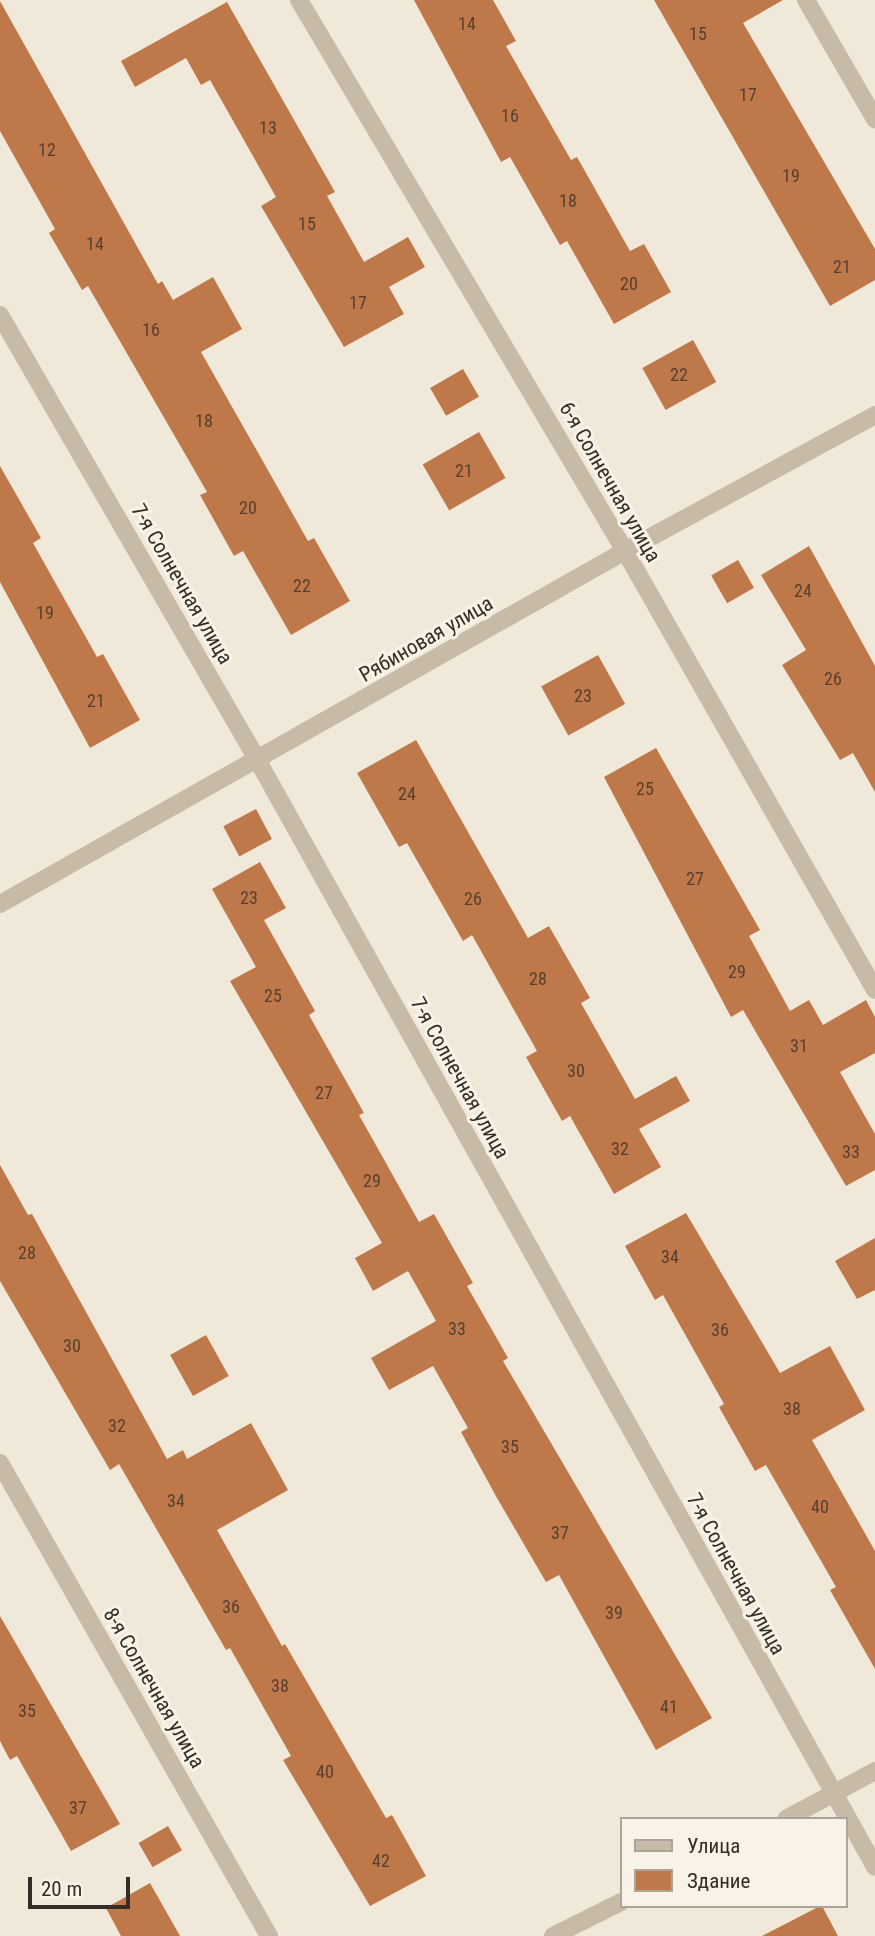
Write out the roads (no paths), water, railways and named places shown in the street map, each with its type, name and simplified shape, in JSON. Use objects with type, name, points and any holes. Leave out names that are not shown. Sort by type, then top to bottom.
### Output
[{"type":"street","name":"6-я Солнечная улица","points":[[299,0],[625,551],[875,990]]},
{"type":"street","points":[[806,0],[875,120]]},
{"type":"street","name":"7-я Солнечная улица","points":[[0,315],[258,761],[846,1817]]},
{"type":"street","name":"Рябиновая улица","points":[[0,904],[258,761],[625,551],[875,415]]},
{"type":"street","name":"8-я Солнечная улица","points":[[0,1463],[269,1936]]},
{"type":"street","points":[[790,1817],[875,1771]]},
{"type":"street","name":"7-я Солнечная улица","points":[[847,1819],[875,1867]]},
{"type":"street","points":[[553,1936],[620,1902]]}]
